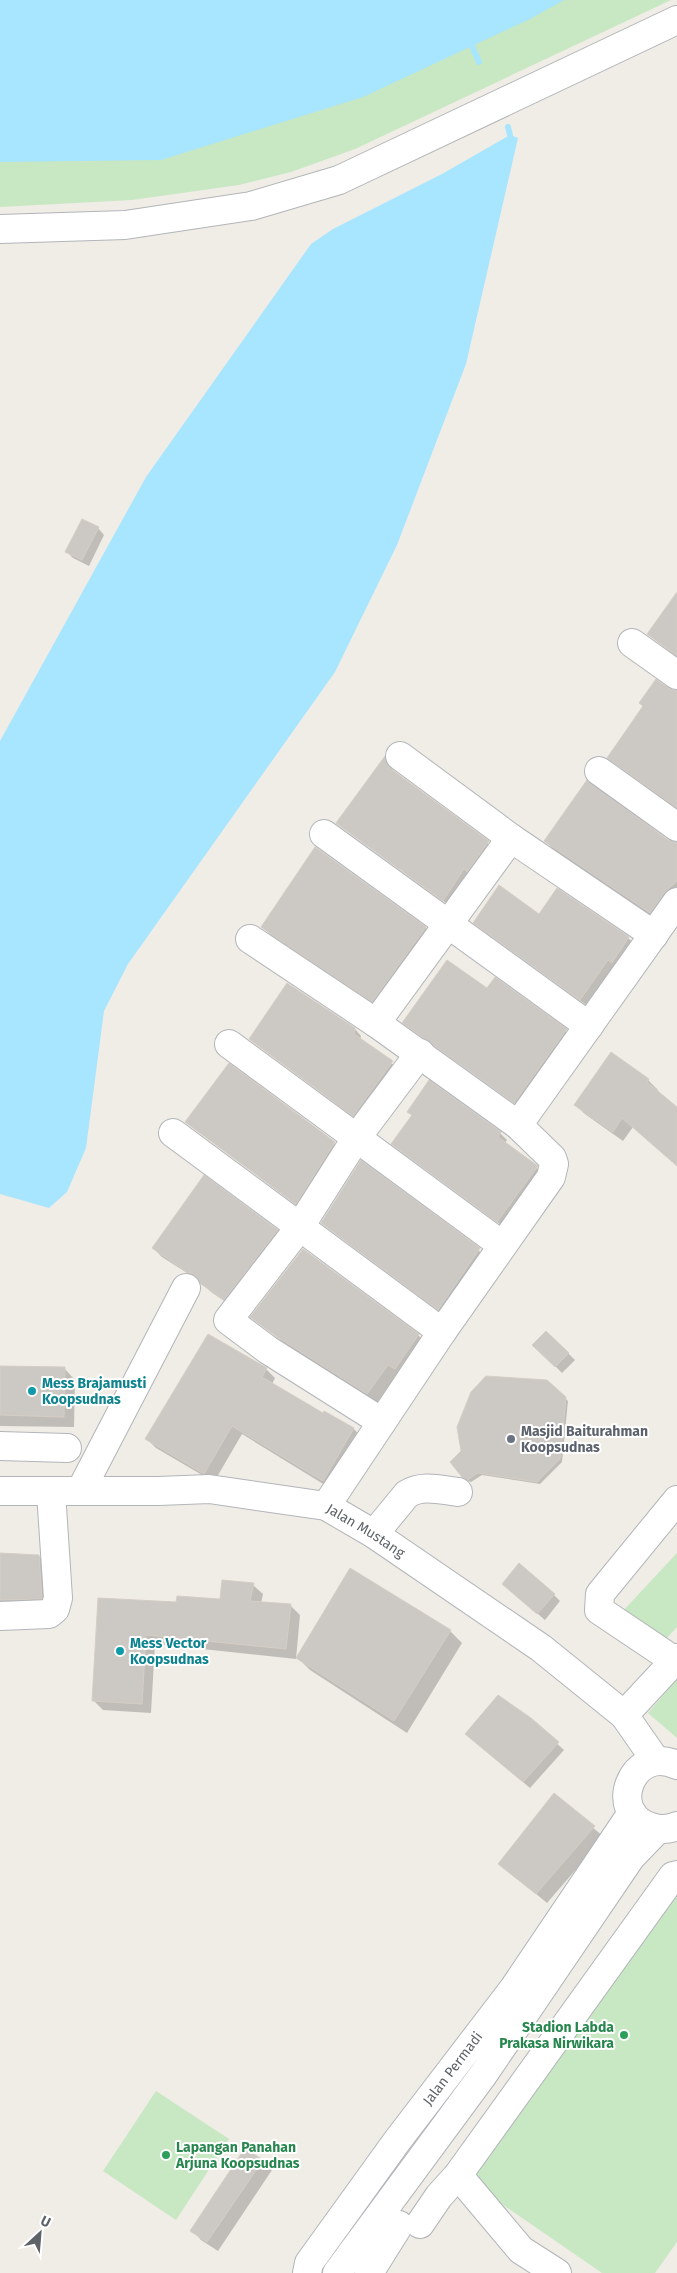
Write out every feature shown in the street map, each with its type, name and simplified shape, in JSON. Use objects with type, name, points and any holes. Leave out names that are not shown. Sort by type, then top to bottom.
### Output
[{"type":"lane","points":[[0,229],[134,224],[251,206],[340,180],[677,20]]},
{"type":"lane","points":[[632,643],[677,675]]},
{"type":"lane","points":[[400,756],[511,838],[654,935]]},
{"type":"lane","points":[[599,771],[677,827]]},
{"type":"lane","points":[[324,834],[588,1026]]},
{"type":"lane","points":[[376,1023],[511,838]]},
{"type":"lane","points":[[518,1125],[677,902]]},
{"type":"lane","points":[[250,939],[420,1053],[518,1125],[547,1151],[552,1158],[554,1169],[551,1177],[442,1332],[326,1506]]},
{"type":"lane","points":[[229,1044],[502,1245]]},
{"type":"lane","points":[[382,1422],[268,1350],[228,1320],[298,1228],[357,1137],[420,1053]]},
{"type":"lane","points":[[173,1133],[298,1228],[442,1332]]},
{"type":"lane","points":[[81,1490],[186,1288]]},
{"type":"lane","points":[[0,1446],[67,1448]]},
{"type":"lane","points":[[374,1534],[407,1494],[413,1490],[421,1488],[458,1492]]},
{"type":"lane","name":"Jalan Mustang","points":[[0,1491],[159,1491],[210,1489],[326,1506],[374,1534],[541,1648],[624,1716],[667,1763]]},
{"type":"lane","points":[[0,1616],[49,1614],[55,1609],[58,1598],[51,1492]]},
{"type":"lane","points":[[624,1716],[676,1659],[599,1610],[598,1601],[600,1594],[677,1500]]},
{"type":"lane","points":[[667,1763],[644,1765],[634,1775],[628,1787],[627,1800],[632,1813],[646,1826],[667,1828]]},
{"type":"lane","name":"Jalan Permadi","points":[[307,2273],[309,2263],[397,2141],[514,1988],[632,1813]]},
{"type":"lane","name":"Jalan Permadi","points":[[337,2273],[483,2075],[631,1857],[667,1828]]},
{"type":"lane","points":[[369,2273],[410,2224],[458,2176],[673,1876],[677,1875]]},
{"type":"lane","points":[[458,2176],[522,2250],[557,2273]]},
{"type":"green space","points":[[0,0],[671,0],[355,149],[291,172],[239,185],[132,200],[0,207]]},
{"type":"green space","points":[[677,1553],[677,1627],[653,1653],[622,1612]]},
{"type":"green space","points":[[677,1679],[677,1738],[648,1713]]},
{"type":"green space","name":"Stadion Labda Prakasa Nirwikara","points":[[677,1892],[677,2242],[655,2273],[602,2273],[464,2178]]},
{"type":"green space","name":"Lapangan Panahan Arjuna Koopsudnas","points":[[156,2091],[229,2139],[176,2220],[103,2171]]},
{"type":"water","points":[[0,0],[564,0],[530,19],[363,97],[161,160],[0,162]]},
{"type":"water","points":[[510,135],[518,138],[466,364],[397,545],[335,672],[128,964],[104,1011],[86,1148],[67,1192],[49,1208],[0,1194],[0,741],[146,477],[311,244],[333,229],[442,174]]},
{"type":"building","points":[[82,519],[99,527],[82,560],[65,552]]},
{"type":"building","points":[[677,592],[677,656],[647,634]]},
{"type":"building","points":[[656,679],[668,688],[677,690],[677,808],[607,758],[643,706],[639,703]]},
{"type":"building","points":[[385,756],[386,763],[391,769],[489,841],[467,872],[464,869],[443,901],[336,823]]},
{"type":"building","points":[[587,780],[668,840],[677,842],[677,881],[664,893],[650,913],[544,841]]},
{"type":"building","points":[[315,847],[426,927],[372,1002],[261,927]]},
{"type":"building","points":[[499,885],[539,914],[557,888],[629,937],[612,963],[608,960],[580,1000],[473,923]]},
{"type":"building","points":[[447,960],[487,988],[495,977],[567,1029],[514,1103],[402,1023]]},
{"type":"building","points":[[287,983],[355,1028],[354,1034],[393,1061],[353,1116],[249,1039]]},
{"type":"building","points":[[611,1052],[649,1079],[647,1082],[677,1107],[677,1166],[622,1118],[613,1132],[574,1105]]},
{"type":"building","points":[[229,1063],[335,1142],[296,1204],[185,1122]]},
{"type":"building","points":[[429,1080],[501,1132],[498,1137],[538,1166],[497,1222],[391,1144],[412,1115],[407,1112]]},
{"type":"building","points":[[361,1160],[480,1248],[438,1310],[321,1223]]},
{"type":"building","points":[[204,1175],[278,1230],[224,1300],[201,1284],[194,1274],[188,1273],[152,1248]]},
{"type":"building","points":[[303,1249],[419,1334],[395,1369],[388,1365],[367,1394],[277,1337],[250,1317]]},
{"type":"building","points":[[546,1331],[569,1353],[555,1367],[532,1345]]},
{"type":"building","points":[[208,1334],[267,1368],[262,1377],[323,1413],[324,1411],[354,1428],[323,1481],[232,1426],[204,1474],[145,1439]]},
{"type":"building","name":"Mess Brajamusti Koopsudnas","points":[[0,1366],[65,1367],[64,1417],[0,1415]]},
{"type":"building","name":"Masjid Baiturahman Koopsudnas","points":[[486,1376],[547,1380],[566,1397],[560,1459],[537,1482],[478,1473],[467,1480],[462,1477],[450,1462],[461,1451],[457,1427],[471,1392]]},
{"type":"building","points":[[0,1553],[39,1555],[42,1599],[0,1600]]},
{"type":"building","points":[[519,1563],[555,1594],[537,1614],[502,1584]]},
{"type":"building","points":[[350,1568],[451,1630],[394,1721],[296,1658]]},
{"type":"building","points":[[222,1580],[254,1583],[250,1601],[291,1604],[286,1649],[146,1635],[142,1704],[92,1701],[98,1598],[176,1602],[177,1596],[220,1599]]},
{"type":"building","points":[[498,1695],[531,1718],[559,1742],[523,1782],[465,1734]]},
{"type":"building","points":[[554,1793],[595,1826],[536,1894],[498,1864]]},
{"type":"building","name":"Lapangan Panahan Arjuna Koopsudnas","points":[[245,2148],[263,2160],[207,2242],[190,2231]]},
{"type":"waterway","points":[[472,46],[479,62]]},
{"type":"waterway","points":[[508,127],[510,135]]},
{"type":"place","name":"Mess Brajamusti Koopsudnas","points":[[32,1391]]},
{"type":"place","name":"Masjid Baiturahman Koopsudnas","points":[[511,1439]]},
{"type":"place","name":"Mess Vector Koopsudnas","points":[[120,1651]]},
{"type":"place","name":"Stadion Labda Prakasa Nirwikara","points":[[624,2035]]},
{"type":"place","name":"Lapangan Panahan Arjuna Koopsudnas","points":[[166,2155]]}]
